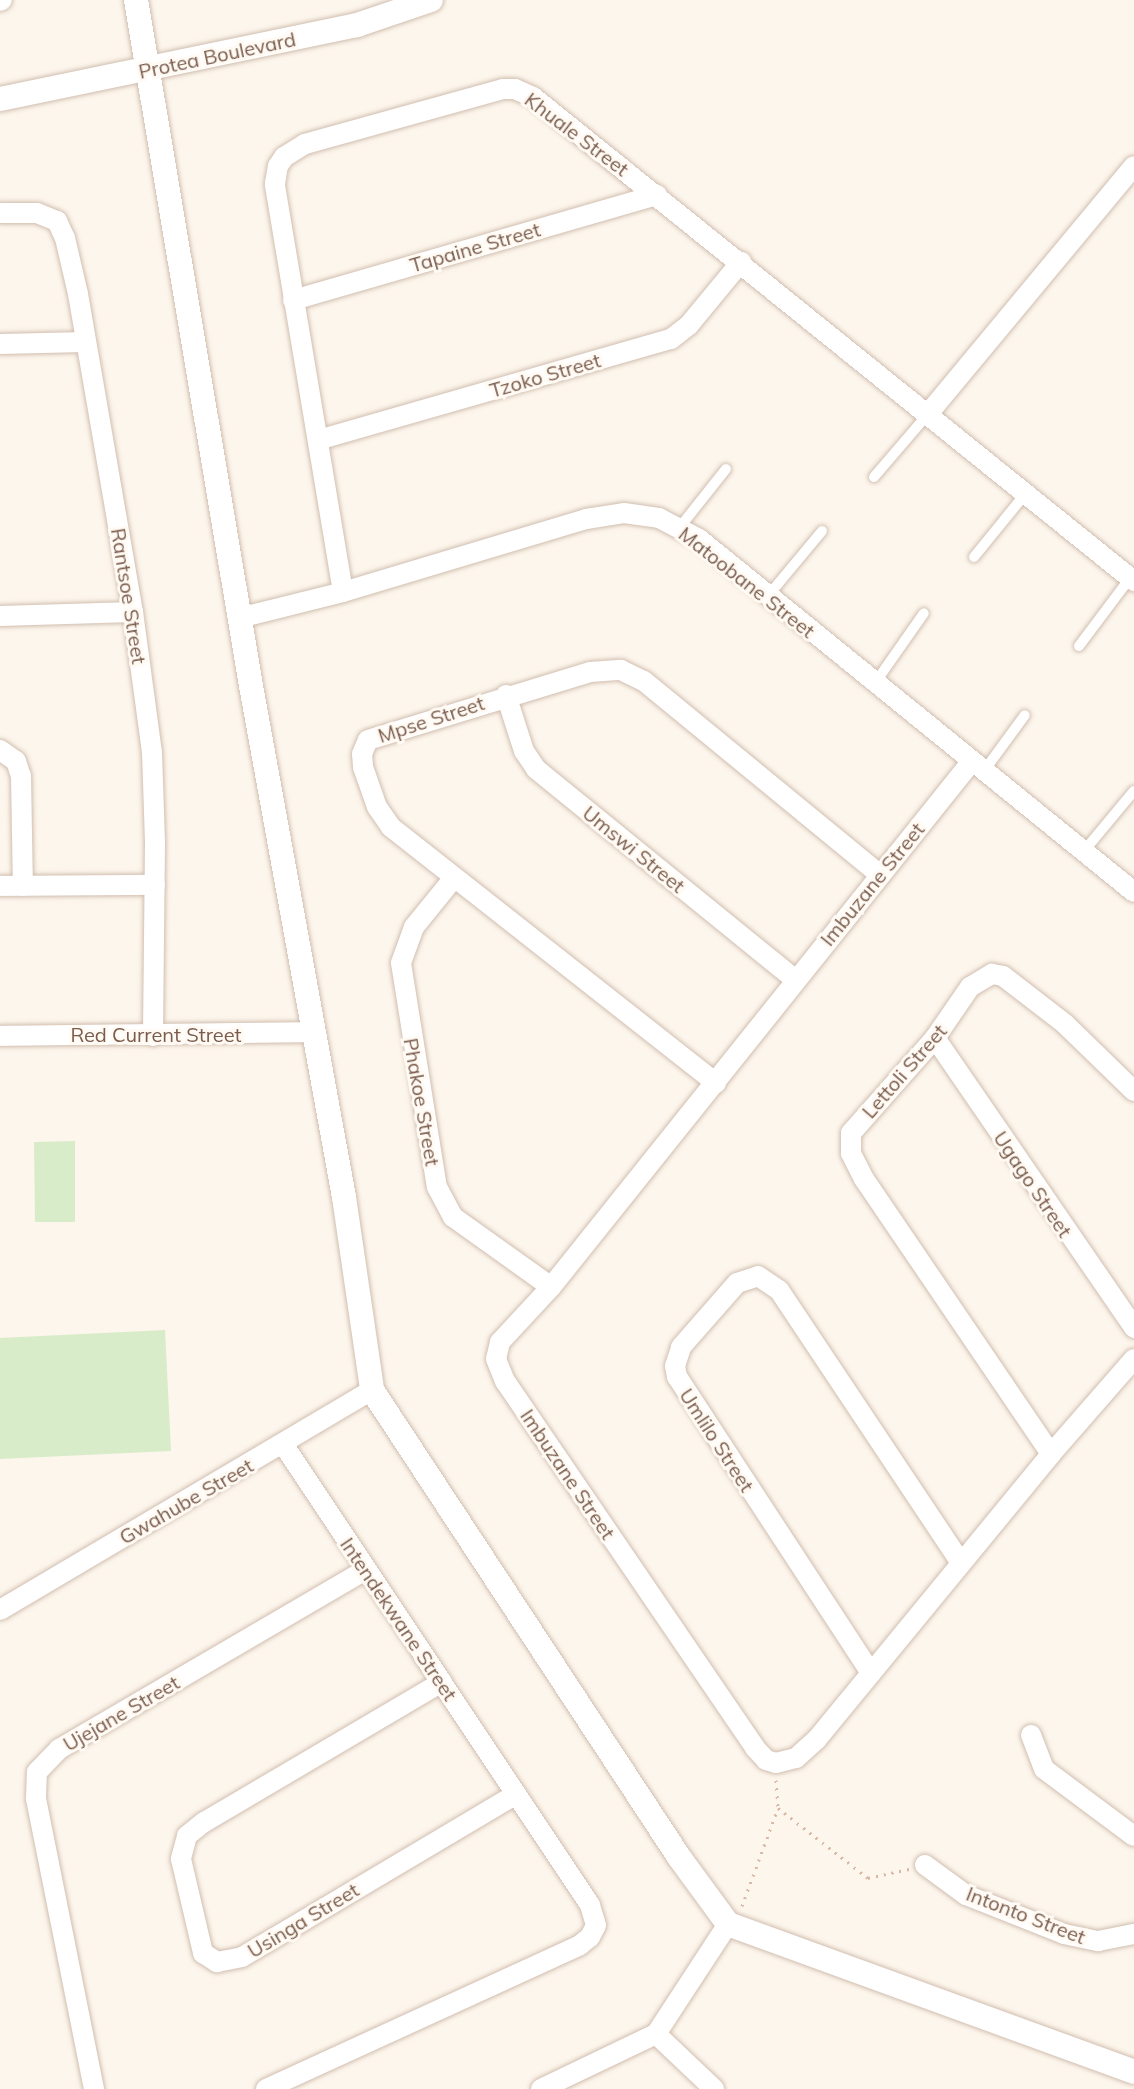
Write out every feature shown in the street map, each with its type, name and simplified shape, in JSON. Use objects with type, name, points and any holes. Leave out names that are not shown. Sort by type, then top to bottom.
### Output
[{"type":"street","points":[[136,0],[239,618],[311,1032],[344,1197],[372,1390],[671,1844],[728,1924],[1134,2072]]},
{"type":"street","name":"Protea Boulevard","points":[[0,99],[147,71],[357,25],[431,0]]},
{"type":"street","name":"Khuale Street","points":[[343,592],[275,184],[278,166],[284,157],[305,144],[480,95],[515,89],[533,97],[657,195],[1132,580]]},
{"type":"street","points":[[928,414],[1134,166]]},
{"type":"street","name":"Tapaine Street","points":[[293,300],[657,195]]},
{"type":"street","name":"Rantsoe Street","points":[[0,213],[37,213],[57,221],[69,254],[133,612],[152,752],[155,885],[153,1036]]},
{"type":"street","name":"Tzoko Street","points":[[318,440],[671,339],[689,325],[741,262]]},
{"type":"street","points":[[0,344],[85,342]]},
{"type":"street","name":"Matoobane Street","points":[[239,618],[343,592],[612,514],[648,515],[680,527],[1134,892]]},
{"type":"street","points":[[0,616],[133,612]]},
{"type":"street","name":"Mpse Street","points":[[716,1083],[453,879],[383,818],[371,795],[363,767],[365,745],[374,736],[590,672],[614,669],[630,673],[879,874]]},
{"type":"street","name":"Umswi Street","points":[[506,695],[524,751],[536,769],[794,979]]},
{"type":"street","points":[[0,750],[16,761],[21,776],[23,886]]},
{"type":"street","name":"Imbuzane Street","points":[[776,1763],[766,1760],[755,1748],[499,1369],[496,1351],[500,1342],[551,1287],[716,1083],[794,979],[879,874],[978,766]]},
{"type":"street","name":"Phakoe Street","points":[[453,879],[414,927],[401,963],[437,1187],[453,1217],[551,1287]]},
{"type":"street","points":[[0,886],[155,885]]},
{"type":"street","name":"Lettoli Street","points":[[1051,1454],[864,1179],[851,1153],[856,1126],[935,1038],[978,979],[998,974],[1087,1042],[1134,1091]]},
{"type":"street","name":"Red Current Street","points":[[0,1036],[311,1032]]},
{"type":"street","name":"Ugago Street","points":[[935,1038],[1134,1328]]},
{"type":"street","name":"Umlilo Street","points":[[871,1673],[677,1377],[675,1366],[681,1347],[737,1283],[758,1276],[779,1290],[961,1563]]},
{"type":"street","points":[[776,1763],[796,1758],[805,1752],[1051,1454],[1134,1359]]},
{"type":"street","name":"Gwahube Street","points":[[0,1610],[372,1390]]},
{"type":"street","name":"Intendekwane Street","points":[[283,1444],[516,1794]]},
{"type":"street","name":"Ujejane Street","points":[[94,2089],[36,1798],[37,1772],[59,1749],[365,1570]]},
{"type":"street","name":"Usinga Street","points":[[442,1682],[193,1829],[182,1844],[181,1859],[203,1953],[217,1962],[242,1957],[516,1794]]},
{"type":"street","points":[[1031,1735],[1044,1769],[1134,1836]]},
{"type":"street","points":[[266,2089],[580,1945],[590,1937],[596,1925],[593,1911],[516,1794]]},
{"type":"street","name":"Intonto Street","points":[[925,1865],[966,1895],[1064,1934],[1098,1941],[1134,1934]]},
{"type":"street","points":[[541,2089],[656,2034],[728,1924]]},
{"type":"street","points":[[656,2034],[714,2089]]},
{"type":"lane","points":[[874,477],[928,414]]},
{"type":"lane","points":[[680,527],[726,469]]},
{"type":"lane","points":[[974,557],[1026,493]]},
{"type":"lane","points":[[767,597],[822,531]]},
{"type":"lane","points":[[1079,646],[1132,580]]},
{"type":"lane","points":[[875,683],[924,613]]},
{"type":"lane","points":[[978,766],[1025,715]]},
{"type":"lane","points":[[1084,851],[1134,791]]},
{"type":"path","points":[[728,1924],[746,1902],[778,1808],[776,1763]]},
{"type":"path","points":[[778,1808],[868,1878],[925,1865]]},
{"type":"green space","points":[[75,1141],[75,1222],[35,1222],[34,1142]]},
{"type":"green space","points":[[165,1330],[171,1451],[0,1459],[0,1338]]}]
